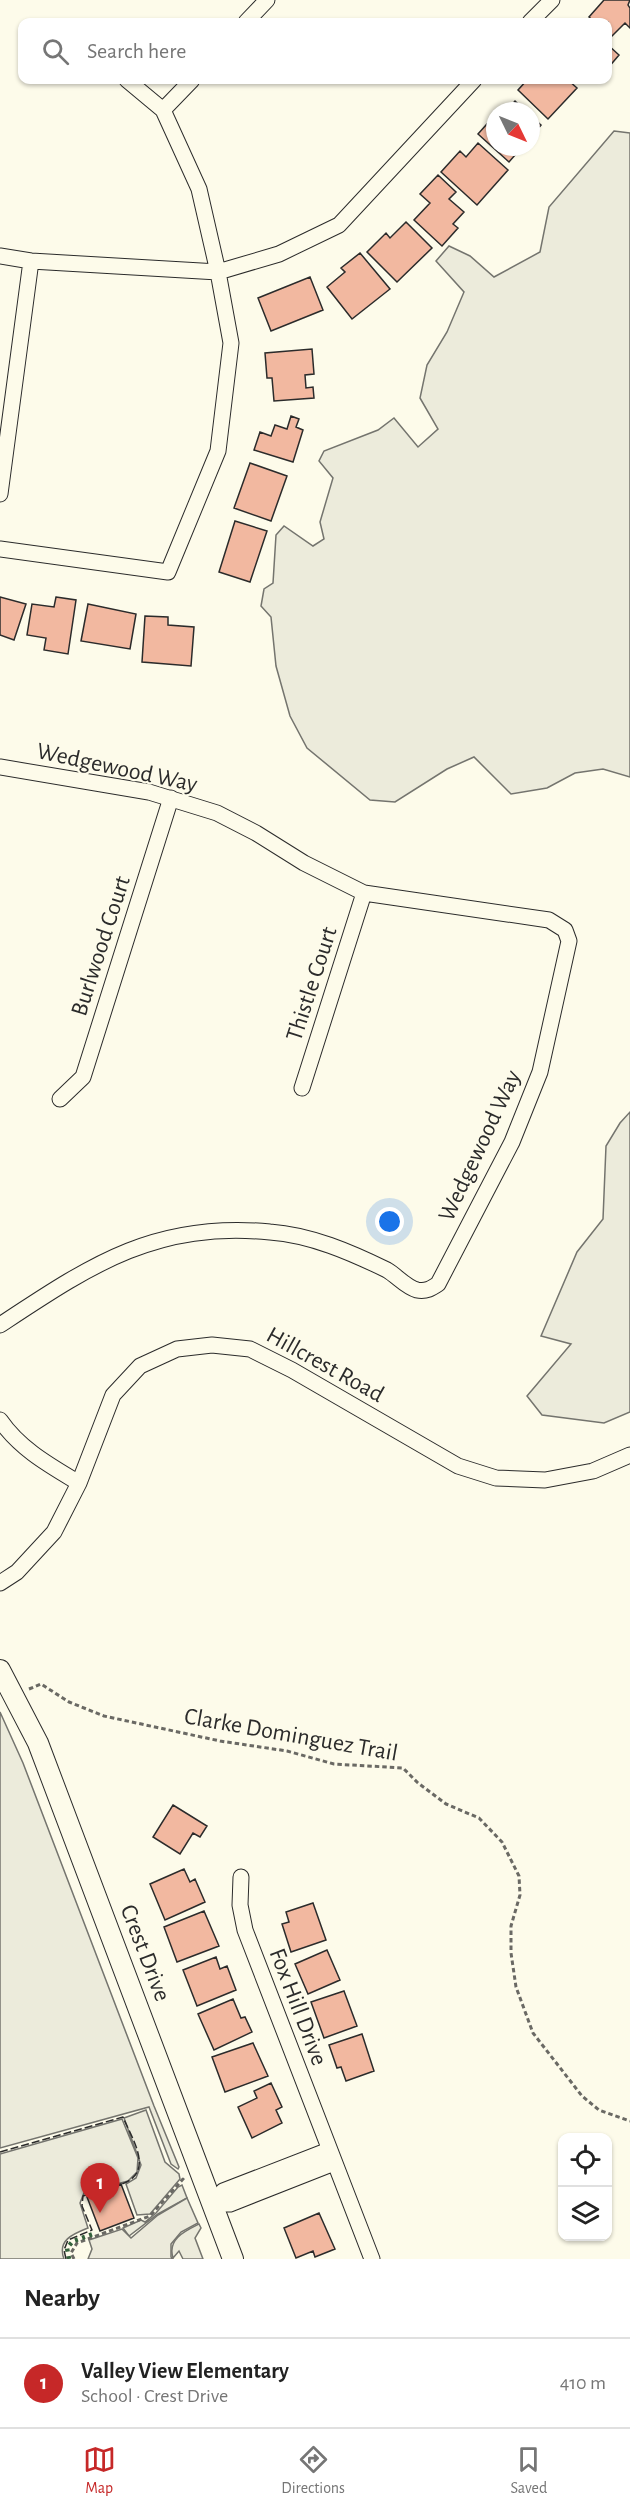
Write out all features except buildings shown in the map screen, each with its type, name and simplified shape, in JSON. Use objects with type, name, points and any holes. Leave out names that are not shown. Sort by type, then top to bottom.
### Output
[{"type":"street","points":[[250,18],[267,0]]},
{"type":"street","points":[[534,18],[552,0]]},
{"type":"street","points":[[0,549],[168,572],[218,451],[231,343],[219,272],[199,189],[163,110],[132,84]]},
{"type":"street","points":[[163,110],[188,84]]},
{"type":"street","points":[[0,256],[32,261],[219,272],[279,254],[339,225],[470,84]]},
{"type":"street","points":[[0,494],[32,261]]},
{"type":"street","name":"Wedgewood Way","points":[[0,767],[171,798],[217,813],[364,893],[549,920],[561,925],[568,935],[568,947],[540,1071],[512,1142],[438,1284],[428,1290],[417,1290],[396,1275],[366,1260],[296,1236],[261,1231],[212,1231],[155,1240],[97,1263],[0,1325]]},
{"type":"street","name":"Burlwood Court","points":[[60,1099],[83,1077],[171,798]]},
{"type":"street","name":"Thistle Court","points":[[302,1088],[364,893]]},
{"type":"street","name":"Hillcrest Road","points":[[0,1583],[17,1572],[54,1532],[79,1482],[113,1395],[140,1366],[177,1349],[212,1344],[250,1348],[458,1466],[496,1478],[545,1480],[593,1472],[630,1455]]},
{"type":"street","points":[[0,1420],[19,1444],[48,1465],[79,1482]]},
{"type":"street","name":"Crest Drive","points":[[0,1670],[38,1743],[233,2259]]},
{"type":"street","name":"Fox Hill Drive","points":[[241,1877],[240,1905],[245,1930],[372,2259]]},
{"type":"street","points":[[213,2204],[223,2191],[278,2178],[332,2157]]},
{"type":"path","name":"Clarke Dominguez Trail","points":[[16,1697],[41,1684],[69,1702],[104,1716],[220,1741],[287,1751],[334,1764],[403,1768],[418,1784],[446,1804],[479,1818],[502,1842],[519,1876],[520,1895],[511,1926],[511,1953],[516,1987],[533,2033],[582,2096],[599,2110],[630,2121]]},
{"type":"path","points":[[74,2259],[71,2253],[77,2243],[150,2216],[183,2179],[185,2182]]},
{"type":"shaded area","points":[[614,131],[630,133],[630,777],[603,769],[575,773],[547,788],[511,794],[474,757],[447,769],[395,802],[370,800],[307,748],[290,716],[276,666],[271,617],[261,606],[264,589],[273,583],[276,535],[284,526],[313,546],[324,539],[320,522],[333,478],[319,461],[324,451],[378,430],[394,418],[418,447],[438,429],[420,398],[427,365],[447,332],[464,292],[436,261],[449,246],[470,256],[494,277],[540,252],[549,207]]},
{"type":"shaded area","points":[[630,1112],[630,1412],[604,1423],[542,1415],[527,1396],[571,1344],[541,1336],[577,1252],[603,1219],[606,1146],[620,1123]]},
{"type":"shaded area","points":[[0,1712],[23,1763],[178,2169],[171,2164],[149,2107],[0,2148]]},
{"type":"shaded area","points":[[146,2110],[165,2162],[179,2174],[180,2179],[150,2214],[137,2215],[126,2184],[136,2178],[141,2165],[124,2118]]},
{"type":"shaded area","points":[[122,2119],[138,2158],[137,2172],[128,2181],[84,2193],[80,2203],[88,2228],[72,2235],[65,2242],[62,2252],[64,2259],[0,2259],[0,2154]]},
{"type":"shaded area","points":[[182,2185],[187,2198],[158,2214],[129,2236],[123,2228],[141,2220],[145,2222]]},
{"type":"shaded area","points":[[187,2198],[198,2223],[181,2232],[171,2244],[173,2259],[88,2259],[92,2249],[89,2240],[122,2229],[131,2238],[158,2215]]},
{"type":"shaded area","points":[[199,2224],[201,2228],[195,2238],[203,2259],[183,2259],[179,2251],[173,2258],[173,2246],[178,2236]]},
{"type":"hedge","points":[[69,2259],[67,2248],[73,2241],[96,2233]]},
{"type":"fence","points":[[0,2152],[123,2117],[136,2146],[139,2165],[137,2173],[130,2180],[119,2185]]},
{"type":"fence","points":[[66,2259],[64,2250],[68,2240],[92,2230],[82,2206],[83,2196],[110,2187]]},
{"type":"place","name":"Valley View Elementary","points":[[100,2213]]}]
